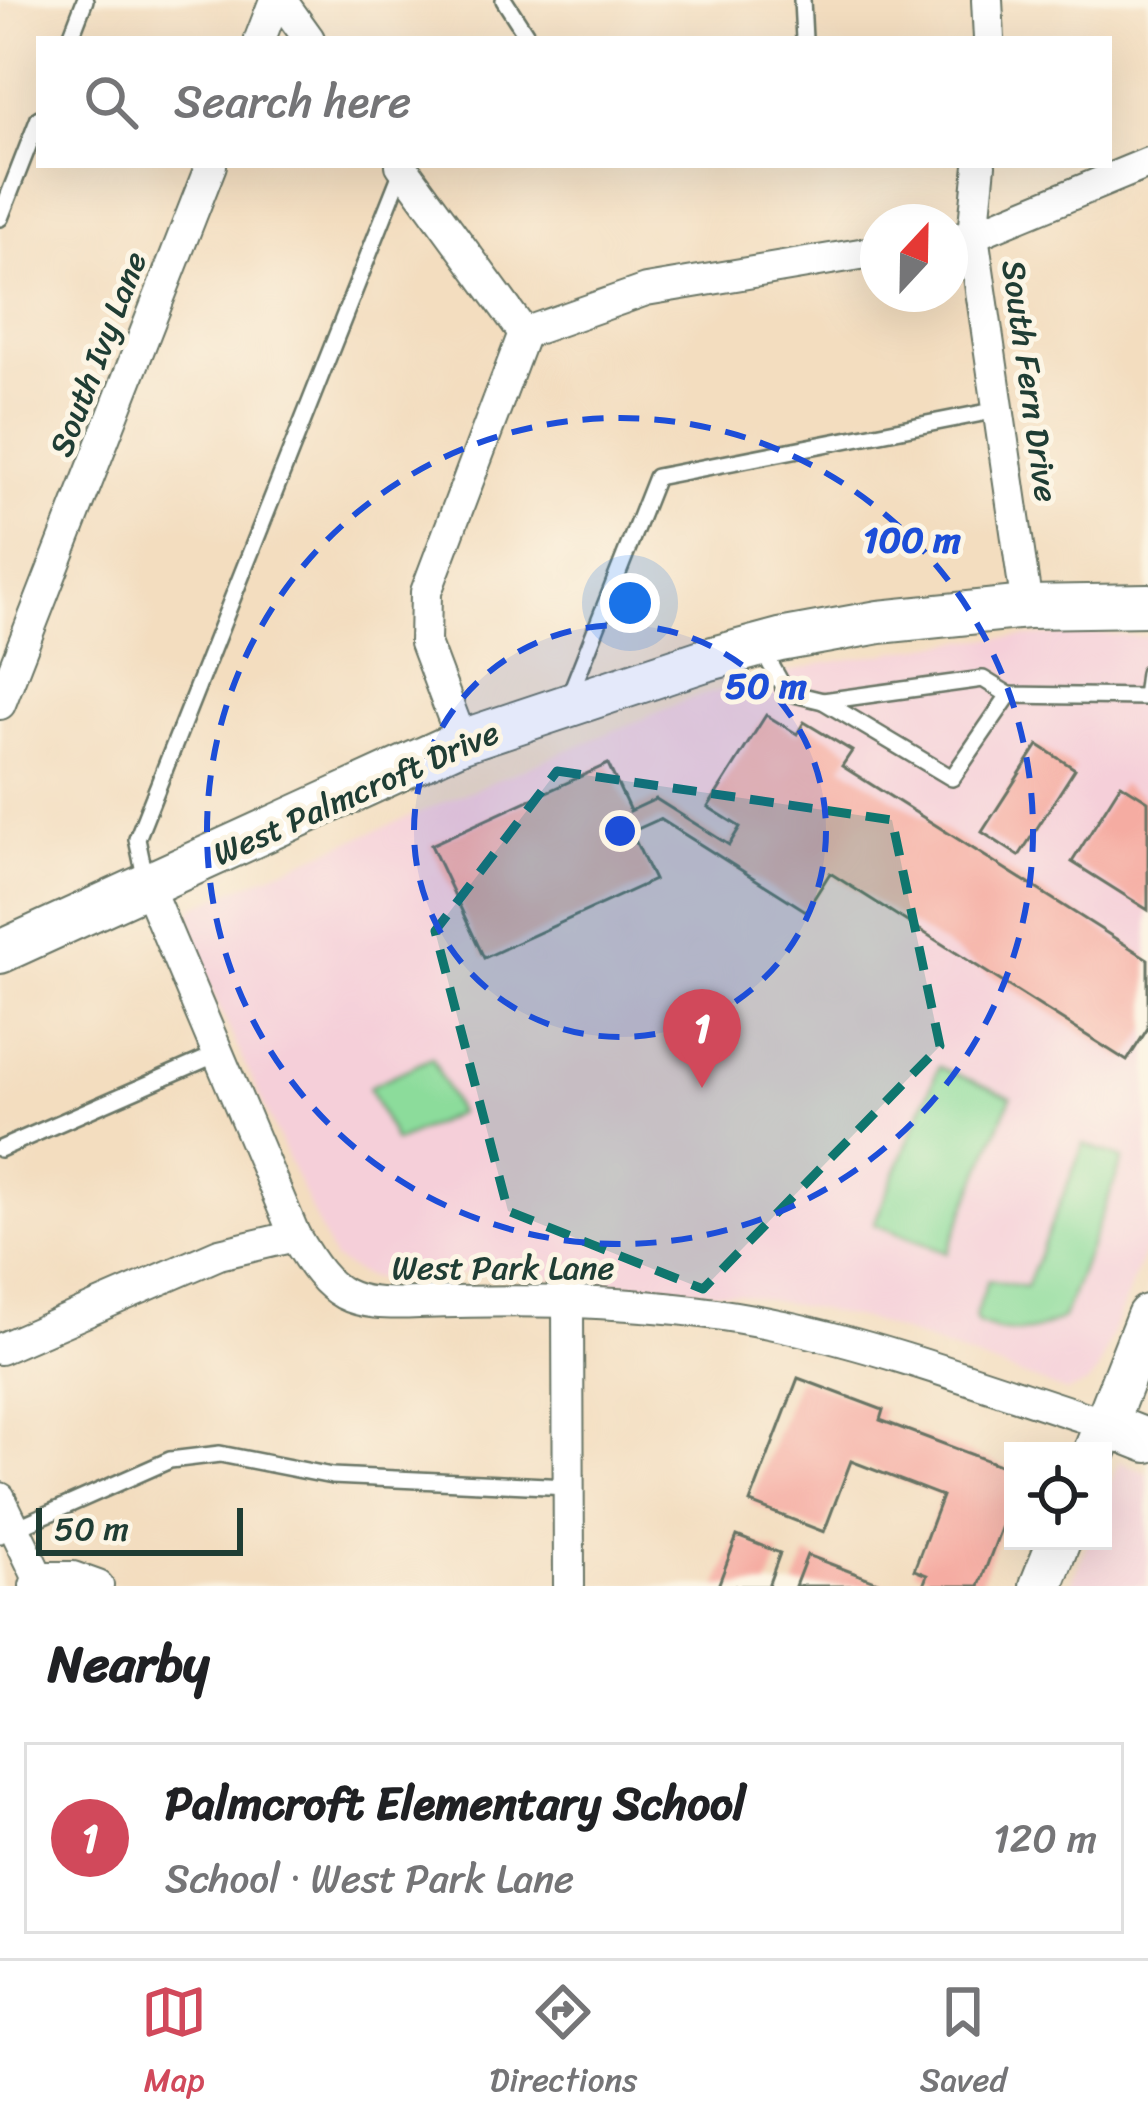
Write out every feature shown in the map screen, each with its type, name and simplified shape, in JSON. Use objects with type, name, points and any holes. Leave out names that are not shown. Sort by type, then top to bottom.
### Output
[{"type":"street","points":[[261,36],[278,0],[307,36]]},
{"type":"street","points":[[987,0],[989,36]]},
{"type":"street","points":[[968,234],[1148,163]]},
{"type":"street","name":"South Ivy Lane","points":[[0,704],[210,168]]},
{"type":"street","points":[[403,168],[524,333]]},
{"type":"street","name":"South Fern Drive","points":[[968,210],[979,168]]},
{"type":"street","points":[[462,741],[425,643],[426,592],[524,333],[646,290],[860,254]]},
{"type":"street","name":"South Fern Drive","points":[[968,270],[998,410],[1027,607]]},
{"type":"street","name":"West Palmcroft Drive","points":[[0,952],[462,741],[702,661],[879,622],[1027,607],[1148,605]]},
{"type":"street","name":"West Park Lane","points":[[147,885],[295,1237],[320,1279],[346,1296],[377,1304],[568,1300],[672,1308],[783,1326],[923,1364],[1100,1438]]},
{"type":"street","points":[[0,1349],[219,1254],[295,1237]]},
{"type":"street","points":[[568,1300],[568,1586]]},
{"type":"street","points":[[1148,1316],[1100,1438],[1148,1441]]},
{"type":"street","points":[[0,1498],[7,1531],[37,1581],[73,1576],[98,1586]]},
{"type":"street","points":[[1041,1586],[1055,1550]]},
{"type":"lane","points":[[71,36],[86,0]]},
{"type":"lane","points":[[504,0],[527,36]]},
{"type":"lane","points":[[802,0],[804,36]]},
{"type":"lane","points":[[0,218],[36,126]]},
{"type":"lane","points":[[147,885],[137,839],[401,168]]},
{"type":"lane","points":[[564,708],[656,477],[998,410]]},
{"type":"lane","points":[[760,646],[786,692],[823,701],[952,778],[1010,695]]},
{"type":"lane","points":[[823,701],[983,680],[1010,695],[1145,698],[1148,673]]},
{"type":"lane","points":[[0,1149],[217,1054]]},
{"type":"lane","points":[[7,1531],[170,1460],[220,1454],[332,1476],[568,1487]]},
{"type":"highlighted area","points":[[557,771],[892,820],[940,1046],[703,1289],[508,1211],[435,931]]},
{"type":"shaded area","points":[[1101,633],[1148,637],[1148,1242],[1097,1373],[1087,1384],[1067,1392],[868,1320],[739,1294],[483,1272],[389,1282],[366,1277],[334,1260],[186,934],[193,907],[692,698],[820,664],[965,640]]},
{"type":"shaded area","points":[[1119,1461],[1148,1473],[1148,1586],[1070,1586],[1084,1550],[1112,1550],[1112,1479]]},
{"type":"green space","points":[[432,1058],[458,1113],[395,1142],[369,1087]]},
{"type":"green space","points":[[939,1067],[1011,1097],[947,1253],[874,1224]]},
{"type":"green space","points":[[1084,1144],[1123,1159],[1063,1318],[1021,1332],[978,1323],[975,1317],[988,1280],[1026,1287]]},
{"type":"building","points":[[766,715],[797,734],[804,722],[852,751],[842,766],[1148,959],[1148,1028],[1127,1061],[830,873],[806,911],[660,819],[631,832],[654,880],[484,958],[431,845],[608,764],[630,811],[656,799],[729,845],[740,827],[708,807]]},
{"type":"building","points":[[1038,745],[1075,769],[1019,856],[982,832]]},
{"type":"building","points":[[1121,784],[1148,801],[1148,910],[1072,862]]},
{"type":"building","points":[[798,1378],[883,1410],[880,1420],[1004,1467],[1004,1521],[979,1586],[923,1586],[927,1575],[914,1570],[942,1496],[851,1461],[824,1532],[750,1503]]},
{"type":"building","points":[[737,1536],[780,1553],[768,1586],[718,1586]]},
{"type":"building","points":[[807,1555],[888,1586],[795,1586]]},
{"type":"place","name":"Palmcroft Elementary School","points":[[702,1088]]}]
